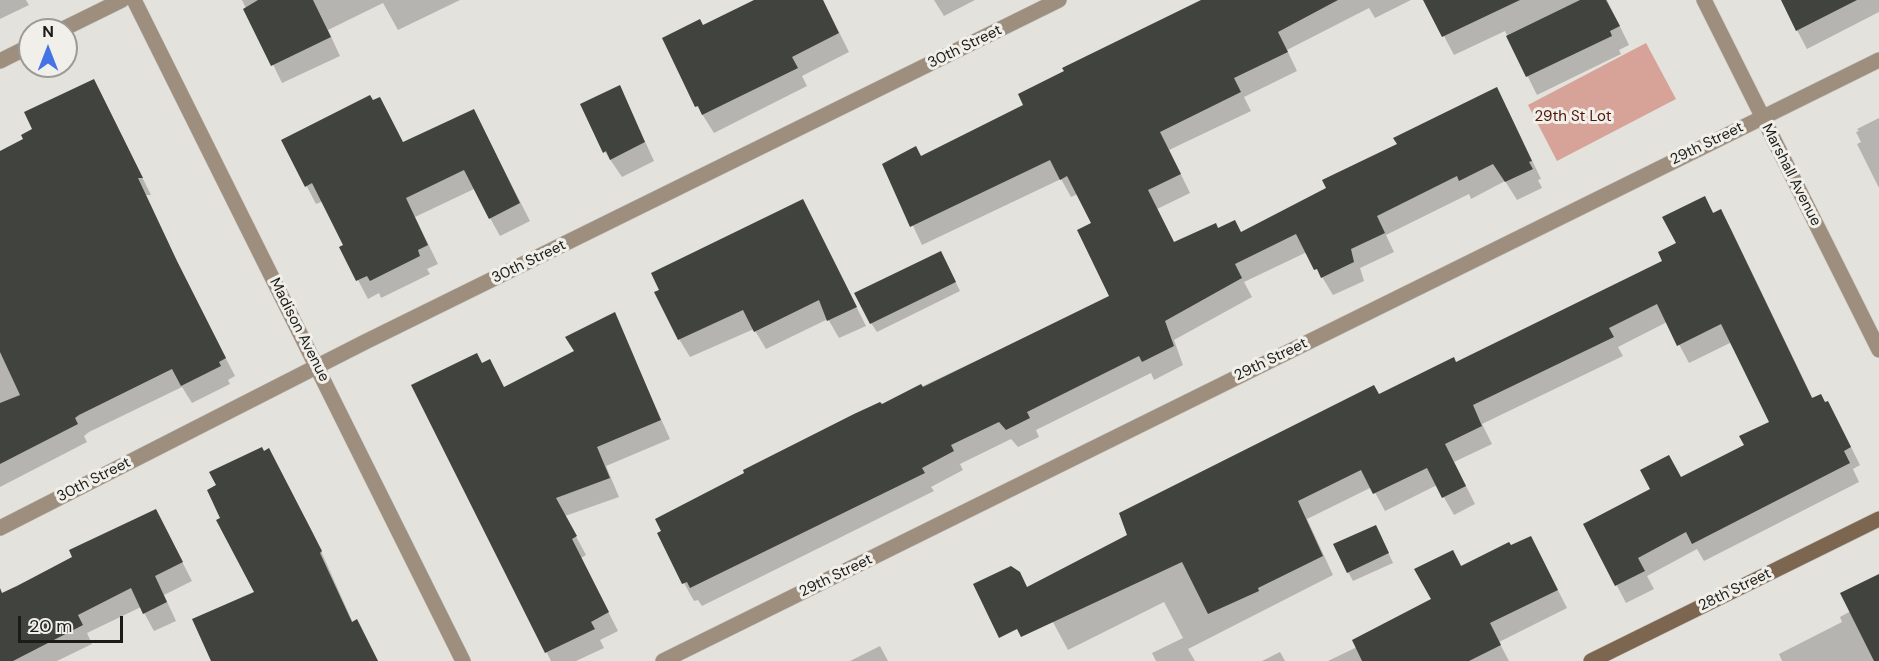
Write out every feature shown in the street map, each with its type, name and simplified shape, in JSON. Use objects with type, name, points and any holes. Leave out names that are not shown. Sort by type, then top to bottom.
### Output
[{"type":"main road","name":"28th Street","points":[[1591,661],[1879,519]]},
{"type":"street","points":[[78,22],[122,0]]},
{"type":"street","name":"Madison Avenue","points":[[134,0],[463,661]]},
{"type":"street","name":"30th Street","points":[[0,528],[318,367],[1059,0]]},
{"type":"street","name":"Marshall Avenue","points":[[1704,0],[1879,350]]},
{"type":"street","points":[[0,61],[18,52]]},
{"type":"street","name":"29th Street","points":[[663,661],[1879,60]]},
{"type":"green space","name":"29th St Lot","points":[[1646,43],[1676,99],[1557,161],[1528,105]]},
{"type":"building","points":[[258,0],[313,0],[331,37],[271,66],[243,9]]},
{"type":"building","points":[[754,0],[823,0],[839,33],[792,57],[798,68],[702,115],[698,106],[695,107],[662,38],[700,19],[703,25]]},
{"type":"building","points":[[1201,0],[1338,0],[1278,32],[1288,52],[1234,78],[1241,92],[1160,132],[1181,174],[1148,190],[1174,242],[1216,223],[1218,228],[1235,220],[1241,232],[1326,188],[1322,180],[1397,144],[1393,138],[1497,87],[1532,161],[1529,162],[1533,169],[1505,182],[1493,164],[1459,181],[1457,176],[1377,216],[1385,233],[1351,249],[1354,262],[1321,278],[1317,269],[1314,270],[1296,234],[1235,264],[1242,278],[1165,321],[1174,346],[1142,362],[1139,356],[1027,412],[1030,418],[1006,430],[999,422],[951,445],[954,451],[922,468],[925,473],[690,588],[687,582],[682,584],[657,533],[661,531],[655,519],[744,473],[743,470],[854,414],[880,402],[882,404],[921,384],[923,387],[1109,296],[1077,230],[1091,223],[1067,176],[1060,180],[1050,160],[910,227],[882,164],[916,146],[921,156],[1023,105],[1018,94],[1064,71],[1062,68]]},
{"type":"building","points":[[1423,0],[1520,0],[1442,37]]},
{"type":"building","points":[[1580,0],[1606,0],[1620,26],[1610,31],[1612,36],[1526,77],[1506,36]]},
{"type":"building","points":[[1781,0],[1857,0],[1796,31]]},
{"type":"building","points":[[94,79],[143,178],[138,178],[177,261],[226,358],[219,362],[221,366],[181,386],[172,369],[79,415],[75,418],[78,424],[0,464],[0,403],[20,395],[0,352],[0,151],[23,139],[21,135],[32,129],[24,112]]},
{"type":"building","points":[[620,85],[645,142],[610,160],[606,151],[603,153],[580,104]]},
{"type":"building","points":[[370,95],[373,100],[380,97],[403,142],[474,109],[520,203],[489,219],[464,170],[406,198],[428,245],[418,250],[420,256],[370,281],[367,276],[356,281],[339,247],[343,245],[312,183],[305,187],[281,140]]},
{"type":"building","points":[[1705,196],[1713,213],[1721,209],[1812,398],[1821,394],[1825,402],[1828,401],[1851,447],[1844,451],[1850,463],[1692,544],[1686,532],[1638,558],[1645,571],[1615,586],[1583,524],[1650,489],[1640,470],[1669,455],[1681,477],[1744,445],[1739,436],[1769,422],[1721,324],[1677,346],[1657,304],[1609,328],[1614,337],[1473,405],[1482,426],[1445,444],[1466,486],[1442,498],[1427,468],[1373,494],[1361,470],[1298,501],[1323,556],[1258,588],[1259,591],[1208,614],[1182,562],[1021,637],[1017,629],[999,638],[973,584],[1011,566],[1020,572],[1027,587],[1127,535],[1119,513],[1374,385],[1379,394],[1454,357],[1456,362],[1662,261],[1658,252],[1676,243],[1662,217]]},
{"type":"building","points":[[803,199],[857,307],[827,321],[819,300],[754,332],[743,310],[678,340],[654,292],[659,290],[651,273]]},
{"type":"building","points":[[941,251],[956,282],[870,324],[854,293]]},
{"type":"building","points":[[615,312],[661,420],[597,447],[610,478],[556,498],[577,536],[572,539],[609,612],[591,622],[595,629],[545,653],[411,385],[477,353],[482,363],[490,359],[504,387],[574,351],[565,337]]},
{"type":"building","points":[[262,447],[264,451],[269,448],[322,551],[320,553],[352,622],[357,619],[378,661],[211,661],[192,619],[254,592],[216,520],[220,518],[207,490],[216,485],[209,472]]},
{"type":"building","points":[[156,509],[183,562],[155,576],[167,602],[143,614],[131,588],[78,615],[83,625],[13,661],[0,661],[0,588],[2,593],[17,586],[72,557],[69,550]]},
{"type":"building","points":[[1376,525],[1389,553],[1347,573],[1333,544]]},
{"type":"building","points":[[1531,536],[1558,590],[1490,623],[1501,645],[1469,661],[1362,661],[1352,640],[1431,599],[1414,569],[1453,550],[1461,566],[1509,542],[1511,545]]},
{"type":"building","points":[[1879,574],[1879,661],[1874,661],[1840,593]]}]
